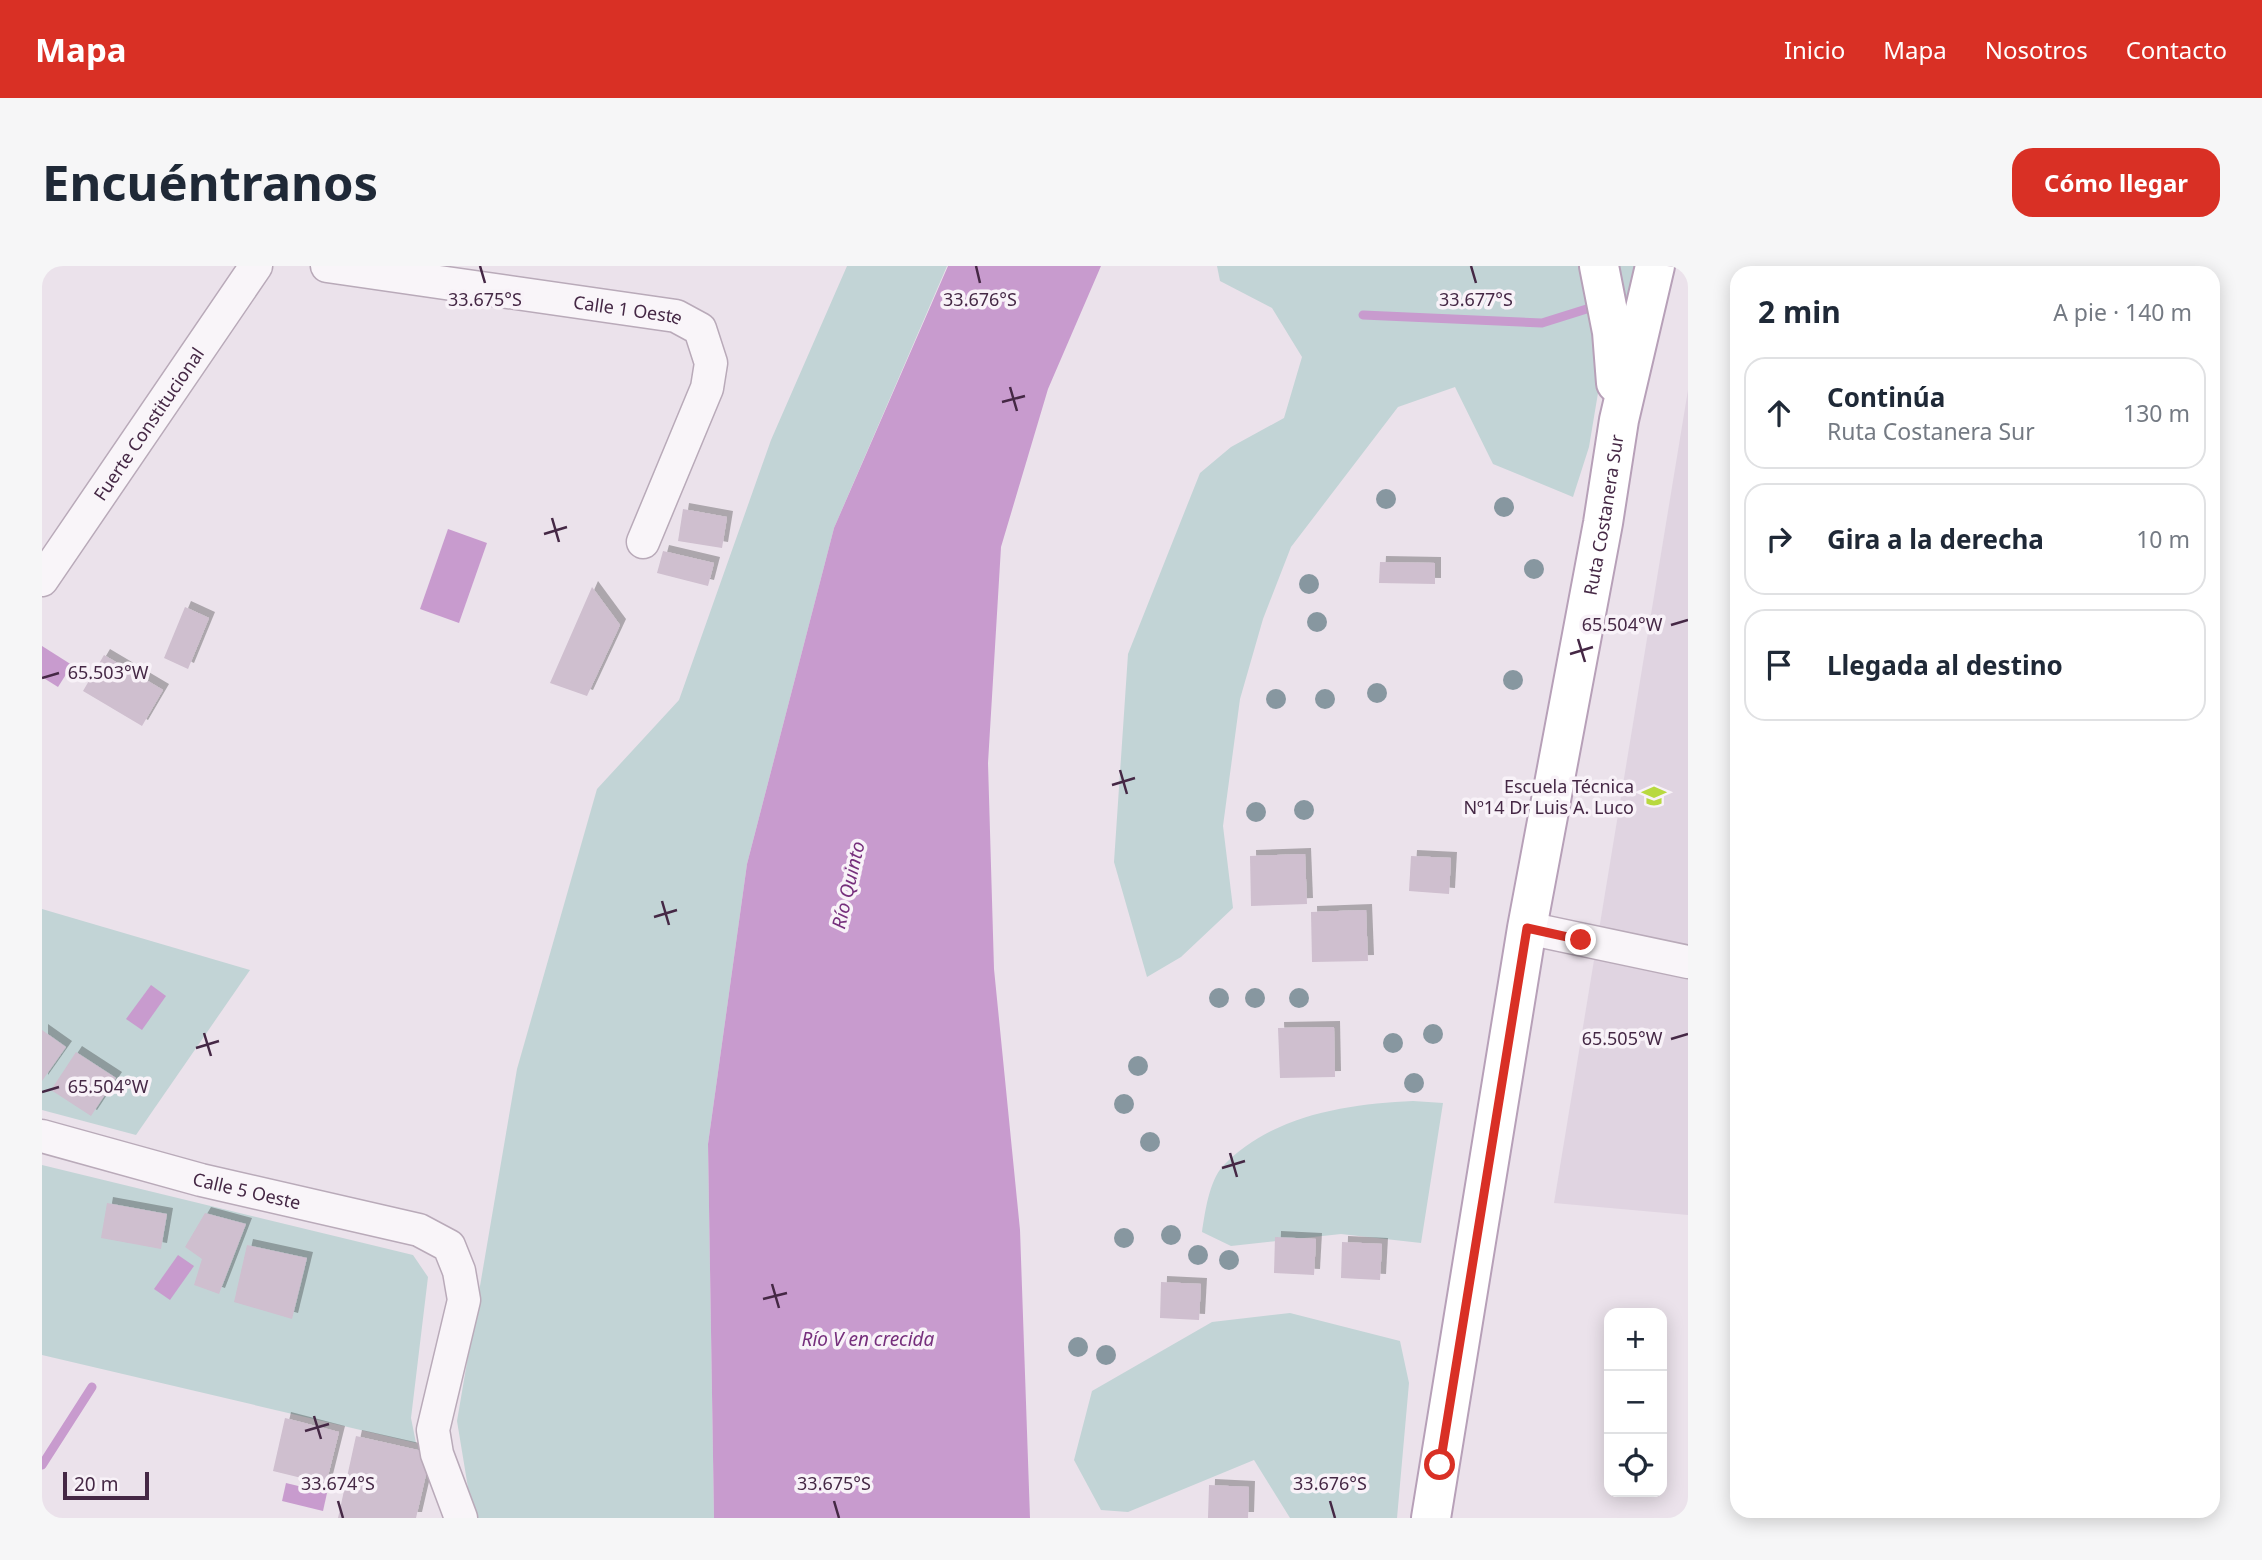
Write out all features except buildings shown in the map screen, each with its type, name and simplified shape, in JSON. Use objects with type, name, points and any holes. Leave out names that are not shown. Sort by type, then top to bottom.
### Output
[{"type":"main road","name":"Ruta Costanera Sur","points":[[1599,266],[1612,332],[1619,420]]},
{"type":"main road","name":"Ruta Costanera Sur","points":[[1431,1518],[1527,928],[1604,523],[1619,420],[1655,266]]},
{"type":"street","name":"Fuerte Constitucional","points":[[42,580],[256,266]]},
{"type":"street","name":"Calle 1 Oeste","points":[[327,266],[676,316],[700,329],[711,363],[707,388],[643,542]]},
{"type":"street","points":[[1527,928],[1688,962]]},
{"type":"street","name":"Calle 5 Oeste","points":[[42,1136],[201,1180],[419,1230],[449,1246],[459,1271],[464,1300],[433,1430],[437,1454],[461,1518]]},
{"type":"shaded area","points":[[847,266],[947,266],[834,528],[747,864],[708,1144],[714,1518],[473,1518],[457,1421],[517,1069],[597,789],[679,700],[771,440]]},
{"type":"shaded area","points":[[1217,266],[1587,266],[1601,375],[1589,447],[1573,497],[1493,464],[1455,387],[1398,407],[1291,547],[1263,619],[1240,699],[1223,826],[1233,908],[1181,957],[1147,977],[1114,862],[1128,654],[1200,473],[1231,447],[1284,418],[1302,357],[1272,308],[1220,281]]},
{"type":"shaded area","points":[[1612,266],[1645,266],[1625,366]]},
{"type":"shaded area","name":"Escuela Técnica Nº14 Dr Luis A. Luco","points":[[1688,390],[1688,1215],[1554,1203]]},
{"type":"shaded area","points":[[42,909],[250,970],[136,1135],[42,1110]]},
{"type":"shaded area","points":[[1413,1101],[1443,1103],[1421,1243],[1341,1234],[1231,1246],[1202,1232],[1208,1198],[1218,1172],[1243,1149],[1264,1135],[1287,1124],[1337,1109]]},
{"type":"shaded area","points":[[42,1165],[413,1255],[428,1277],[411,1418],[416,1443],[42,1355]]},
{"type":"shaded area","points":[[1290,1313],[1400,1341],[1409,1383],[1397,1518],[1290,1518],[1254,1460],[1128,1512],[1101,1510],[1074,1460],[1092,1391],[1212,1322]]},
{"type":"water","name":"Río V en crecida","points":[[948,266],[1101,266],[1048,389],[1001,547],[988,763],[994,969],[1020,1230],[1030,1518],[714,1518],[708,1144],[747,864],[834,528]]},
{"type":"water","points":[[448,529],[487,543],[459,623],[420,609]]},
{"type":"water","points":[[42,646],[72,665],[58,687],[42,677]]},
{"type":"water","points":[[151,985],[166,996],[142,1030],[126,1019]]},
{"type":"water","points":[[178,1255],[194,1266],[170,1300],[154,1289]]},
{"type":"water","points":[[286,1483],[327,1493],[323,1511],[282,1501]]},
{"type":"waterway","points":[[1363,315],[1542,323],[1593,307]]},
{"type":"waterway","points":[[42,1465],[92,1387]]},
{"type":"place","name":"Escuela Técnica Nº14 Dr Luis A. Luco","points":[[1654,796]]},
{"type":"route","points":[[1440,1465],[1527,928],[1581,940]]},
{"type":"water label","name":"Río Quinto","points":[[848,885]]}]
